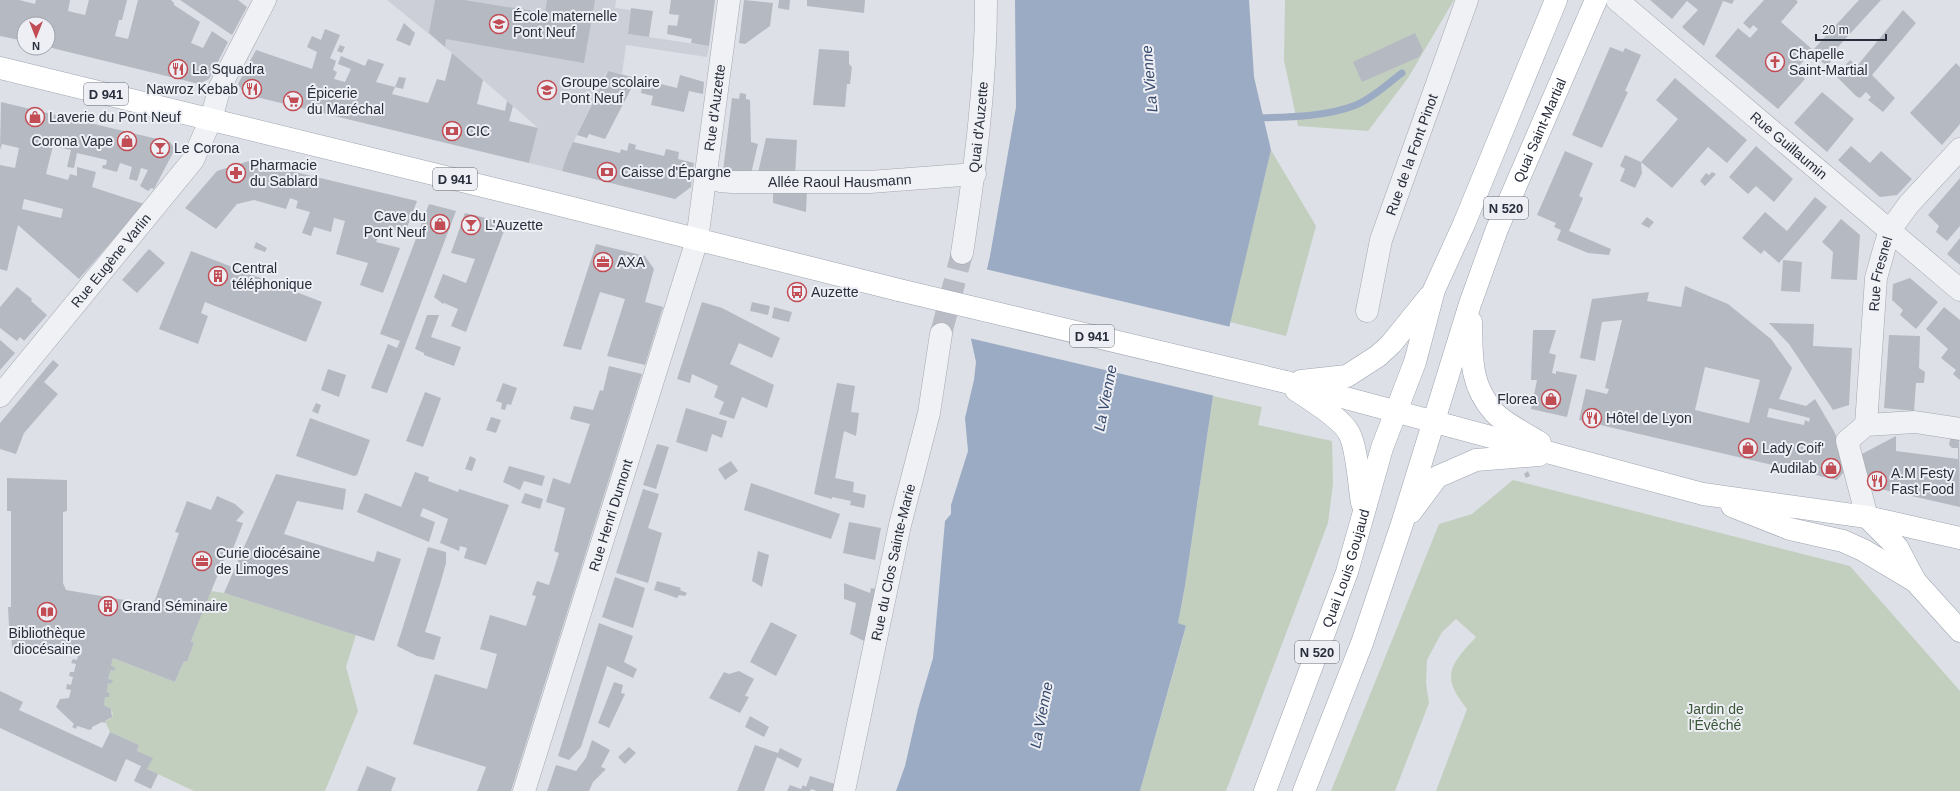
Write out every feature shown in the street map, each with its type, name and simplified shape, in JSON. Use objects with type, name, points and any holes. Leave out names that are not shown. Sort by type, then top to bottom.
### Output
[{"type":"main road","name":"N 520","points":[[1396,412],[1415,362],[1434,290],[1464,224],[1556,0]]},
{"type":"main road","name":"Quai Saint-Martial","points":[[1434,421],[1470,304],[1497,229],[1596,0]]},
{"type":"main road","name":"D 941","points":[[0,68],[899,290],[1286,382],[1434,421]]},
{"type":"main road","points":[[1286,382],[1346,376],[1378,356],[1391,344],[1434,290]]},
{"type":"main road","points":[[1470,304],[1472,362],[1475,383],[1494,413],[1556,453]]},
{"type":"main road","points":[[1286,382],[1331,415],[1349,432],[1353,446],[1363,510]]},
{"type":"main road","name":"Quai Louis Goujaud","points":[[1265,791],[1347,572],[1363,510],[1382,448],[1396,412]]},
{"type":"main road","name":"N 520","points":[[1304,791],[1362,643],[1402,524],[1434,421]]},
{"type":"main road","points":[[1434,421],[1703,494],[1790,529],[1843,541],[1863,550],[1914,581]]},
{"type":"main road","points":[[1402,524],[1438,477],[1476,460],[1556,453]]},
{"type":"main road","points":[[1703,494],[1867,517],[1960,538]]},
{"type":"main road","points":[[1867,517],[1896,547],[1914,581],[1960,631]]},
{"type":"street","name":"Rue Eugène Varlin","points":[[0,396],[193,160],[211,119],[220,87],[265,0]]},
{"type":"street","name":"Rue d'Auzette","points":[[697,240],[729,0]]},
{"type":"street","name":"Quai d'Auzette","points":[[962,253],[975,174],[986,47],[986,0]]},
{"type":"street","name":"Rue Guillaumin","points":[[1617,0],[1960,290]]},
{"type":"street","name":"Rue de la Font Pinot","points":[[1367,311],[1381,240],[1466,1]]},
{"type":"street","name":"Rue Fresnel","points":[[1866,425],[1876,278],[1890,230],[1908,204],[1960,149]]},
{"type":"street","name":"Allée Raoul Hausmann","points":[[706,176],[732,182],[870,182],[975,174]]},
{"type":"street","name":"Rue Henri Dumont","points":[[524,791],[697,240]]},
{"type":"street","name":"Rue du Clos Sainte-Marie","points":[[844,791],[900,525],[929,413],[941,334]]},
{"type":"street","points":[[1867,517],[1847,441],[1866,425],[1914,422],[1960,429]]},
{"type":"shaded area","name":"Groupe scolaire Pont Neuf","points":[[387,0],[616,0],[615,8],[631,10],[628,34],[709,46],[707,57],[626,45],[622,74],[607,71],[566,158],[562,171],[529,163],[538,128],[445,47]]},
{"type":"green space","points":[[1285,0],[1454,0],[1408,78],[1368,131],[1298,126],[1284,60]]},
{"type":"green space","points":[[1271,150],[1316,226],[1286,336],[1230,322]]},
{"type":"green space","points":[[1213,396],[1262,407],[1258,425],[1332,441],[1333,484],[1328,523],[1226,791],[1140,791],[1186,627],[1178,623],[1185,586]]},
{"type":"green space","name":"Jardin de l'Évêché","points":[[1513,480],[1850,566],[1960,691],[1960,791],[1436,791],[1467,709],[1453,688],[1451,679],[1452,671],[1460,655],[1476,637],[1456,619],[1442,632],[1427,660],[1426,683],[1429,703],[1395,791],[1331,791],[1439,524],[1472,514]]},
{"type":"green space","points":[[211,591],[224,593],[356,635],[346,667],[358,711],[325,791],[194,791],[147,769],[152,758],[137,751],[139,745],[110,732],[105,721],[110,719],[113,714],[111,709],[104,705],[105,697],[109,697],[110,693],[107,692],[108,683],[111,684],[112,680],[108,679],[111,670],[114,671],[111,666],[113,658],[175,682],[184,661],[187,662],[194,643],[191,641]]},
{"type":"water","name":"La Vienne","points":[[1015,0],[1249,0],[1254,77],[1271,150],[1213,396],[1185,586],[1178,623],[1186,626],[1140,791],[896,791],[905,766],[918,709],[933,658],[945,521],[951,514],[951,505],[968,451],[965,418],[974,380],[976,362],[971,339],[990,256],[1016,107]]},
{"type":"pier","points":[[985,269],[1231,327],[1215,396],[969,338]]},
{"type":"building","points":[[0,0],[19,0],[35,4],[36,0],[70,0],[68,11],[85,15],[89,0],[127,0],[122,20],[119,20],[115,36],[128,39],[138,0],[171,0],[174,5],[200,22],[191,43],[203,48],[212,31],[228,42],[209,79],[199,84],[56,49],[56,16],[16,16],[16,39],[0,36]]},
{"type":"building","points":[[180,0],[238,0],[247,7],[232,35]]},
{"type":"building","points":[[435,0],[464,0],[545,13],[547,0],[595,0],[584,63],[446,39],[445,47],[429,33]]},
{"type":"building","points":[[671,0],[715,0],[709,46],[691,43],[692,39],[667,34],[668,25],[677,26],[679,15],[669,14]]},
{"type":"building","points":[[744,0],[773,3],[770,26],[745,44],[739,43]]},
{"type":"building","points":[[779,0],[790,0],[789,10],[778,8]]},
{"type":"building","points":[[807,0],[865,0],[864,13],[807,6]]},
{"type":"building","points":[[1650,0],[1734,0],[1732,4],[1723,1],[1704,46],[1682,27],[1698,10],[1687,1],[1672,19]]},
{"type":"building","points":[[1764,0],[1796,0],[1798,2],[1781,22],[1813,50],[1859,0],[1881,0],[1837,48],[1840,51],[1827,66],[1811,53],[1795,70],[1805,79],[1778,109],[1715,56],[1738,28],[1750,38],[1758,29],[1753,25],[1750,29],[1743,23]]},
{"type":"building","points":[[631,8],[653,11],[649,37],[628,34]]},
{"type":"building","points":[[1903,10],[1916,23],[1872,75],[1895,98],[1883,112],[1868,100],[1871,97],[1866,92],[1860,98],[1856,96],[1836,76],[1850,60],[1857,66]]},
{"type":"building","points":[[404,23],[415,33],[410,46],[396,40]]},
{"type":"building","points":[[325,29],[340,35],[330,58],[336,61],[333,70],[337,72],[334,79],[345,82],[351,69],[338,64],[341,56],[365,66],[368,59],[384,64],[376,82],[395,87],[392,94],[428,103],[437,79],[445,81],[452,53],[483,80],[477,104],[505,111],[507,101],[513,106],[509,121],[538,128],[529,163],[244,94],[238,84],[256,50],[312,69],[317,52],[307,47],[312,36],[321,40]]},
{"type":"building","points":[[1415,33],[1423,50],[1419,57],[1362,82],[1353,62]]},
{"type":"building","points":[[340,45],[345,47],[342,53],[337,51]]},
{"type":"building","points":[[1610,47],[1623,52],[1625,48],[1641,55],[1625,91],[1628,92],[1602,148],[1572,135]]},
{"type":"building","points":[[819,49],[849,51],[849,64],[852,67],[850,84],[847,84],[845,107],[813,105]]},
{"type":"building","points":[[1956,63],[1960,67],[1960,124],[1942,145],[1910,113]]},
{"type":"building","points":[[608,71],[677,88],[680,75],[704,82],[703,94],[689,91],[684,112],[651,105],[653,96],[641,93],[642,87],[633,85],[605,139],[589,134],[587,138],[577,135]]},
{"type":"building","points":[[399,77],[406,78],[403,89],[395,87]]},
{"type":"building","points":[[1675,78],[1747,140],[1727,163],[1708,147],[1672,188],[1641,162],[1678,119],[1656,100]]},
{"type":"building","points":[[1822,92],[1854,119],[1827,152],[1794,123]]},
{"type":"building","points":[[740,93],[746,94],[746,99],[750,100],[751,142],[758,144],[750,178],[723,171],[732,98],[739,99]]},
{"type":"building","points":[[1,102],[170,142],[175,149],[154,189],[151,188],[148,191],[140,186],[148,170],[141,168],[137,181],[129,179],[132,167],[120,163],[117,172],[102,168],[103,165],[106,165],[107,160],[77,153],[74,168],[67,167],[71,150],[53,146],[46,174],[68,180],[70,174],[77,176],[77,167],[96,172],[92,187],[144,204],[79,279],[18,225],[7,271],[0,269],[0,165],[15,168],[19,148],[2,144],[0,150]],"holes":[[[24,199],[63,209],[61,218],[22,209]]]},
{"type":"building","points":[[766,138],[797,140],[795,177],[757,177]]},
{"type":"building","points":[[573,142],[620,153],[621,149],[627,151],[629,143],[636,145],[635,149],[664,156],[666,149],[679,152],[678,159],[694,163],[691,187],[675,199],[562,171]]},
{"type":"building","points":[[1756,146],[1793,179],[1774,202],[1756,186],[1748,194],[1729,177]]},
{"type":"building","points":[[1851,146],[1870,163],[1881,151],[1912,179],[1897,195],[1880,197],[1838,160]]},
{"type":"building","points":[[1565,151],[1593,163],[1579,196],[1583,198],[1569,231],[1611,249],[1609,255],[1588,253],[1557,240],[1561,230],[1554,227],[1556,223],[1537,215]]},
{"type":"building","points":[[1625,155],[1641,162],[1642,173],[1635,188],[1620,181],[1625,169],[1620,166]]},
{"type":"building","points":[[249,161],[417,201],[405,233],[382,228],[376,242],[400,248],[383,293],[360,285],[368,263],[336,254],[345,221],[334,218],[331,232],[314,227],[311,236],[302,233],[310,212],[296,208],[298,201],[290,198],[286,209],[254,200],[237,204],[216,229],[185,208],[217,171]]},
{"type":"building","points":[[1712,172],[1716,174],[1705,186],[1700,181],[1706,173],[1709,175]]},
{"type":"building","points":[[1960,178],[1960,226],[1947,241],[1936,232],[1939,226],[1928,215]]},
{"type":"building","points":[[773,188],[807,188],[806,212],[773,203]]},
{"type":"building","points":[[1815,197],[1827,207],[1779,263],[1764,250],[1761,254],[1742,238],[1765,212],[1787,231]]},
{"type":"building","points":[[429,204],[456,211],[387,393],[371,388],[388,344],[397,348],[400,341],[380,334]]},
{"type":"building","points":[[465,213],[507,223],[466,332],[451,326],[458,309],[444,303],[443,304],[434,297],[443,274],[466,283],[475,259],[451,253]]},
{"type":"building","points":[[1647,217],[1654,222],[1649,228],[1641,224]]},
{"type":"building","points":[[1841,219],[1860,235],[1857,280],[1831,279],[1833,252],[1822,242]]},
{"type":"building","points":[[1960,238],[1960,265],[1947,254]]},
{"type":"building","points":[[256,242],[267,248],[265,252],[254,248]]},
{"type":"building","points":[[596,244],[645,256],[654,269],[645,302],[663,307],[645,365],[607,356],[625,299],[600,292],[581,350],[563,346]]},
{"type":"building","points":[[149,249],[165,263],[137,293],[122,280]]},
{"type":"building","name":"Central téléphonique","points":[[191,251],[322,302],[306,342],[205,302],[201,313],[208,316],[198,344],[159,329]]},
{"type":"building","points":[[1783,260],[1802,262],[1800,292],[1781,291]]},
{"type":"building","points":[[1910,278],[1938,302],[1916,329],[1900,315],[1903,310],[1892,300],[1893,284]]},
{"type":"building","points":[[1685,286],[1728,304],[1771,339],[1792,368],[1779,399],[1806,406],[1815,399],[1835,433],[1845,471],[1837,480],[1579,420],[1586,389],[1607,394],[1609,389],[1605,388],[1622,320],[1602,322],[1595,361],[1580,358],[1592,299],[1649,292],[1647,301],[1681,307]],"holes":[[[1705,367],[1760,380],[1749,423],[1695,410]],[[1769,408],[1810,418],[1809,422],[1805,420],[1804,425],[1767,417]]]},
{"type":"building","points":[[17,287],[32,299],[31,301],[47,315],[24,341],[20,337],[17,341],[0,328],[0,307]]},
{"type":"building","points":[[702,302],[722,308],[780,338],[772,358],[739,343],[730,364],[774,385],[767,408],[742,397],[734,419],[719,414],[724,402],[714,397],[718,386],[692,374],[690,383],[677,379]]},
{"type":"building","points":[[752,302],[770,306],[768,315],[750,311]]},
{"type":"building","points":[[774,307],[792,312],[789,322],[772,318]]},
{"type":"building","points":[[1944,307],[1960,320],[1960,380],[1953,374],[1956,370],[1941,358],[1948,349],[1926,329]]},
{"type":"building","points":[[427,315],[439,315],[431,337],[461,347],[454,366],[424,355],[424,353],[415,349]]},
{"type":"building","points":[[1769,323],[1814,324],[1813,346],[1852,348],[1849,405],[1833,410],[1789,344]]},
{"type":"building","points":[[1533,330],[1556,330],[1549,353],[1556,355],[1552,373],[1556,374],[1556,371],[1577,375],[1567,417],[1531,409],[1537,380],[1531,380]]},
{"type":"building","points":[[1889,335],[1920,336],[1919,368],[1925,372],[1924,383],[1916,383],[1914,411],[1884,408]]},
{"type":"building","points":[[0,340],[15,353],[0,370]]},
{"type":"building","points":[[53,360],[59,365],[44,382],[58,394],[24,433],[16,454],[0,449],[0,423]]},
{"type":"building","points":[[609,366],[642,374],[511,791],[477,791],[486,767],[413,744],[435,674],[487,689],[497,654],[480,649],[490,615],[526,626],[536,596],[532,595],[537,581],[549,585],[559,553],[554,551],[565,508],[546,502],[553,478],[570,484],[590,424],[570,419],[574,406],[593,410],[600,390],[603,391]]},
{"type":"building","points":[[328,369],[346,375],[339,397],[321,390]]},
{"type":"building","points":[[503,383],[517,388],[511,405],[507,404],[505,410],[501,409],[502,403],[496,401]]},
{"type":"building","points":[[837,383],[855,386],[851,412],[859,413],[856,436],[844,431],[835,478],[854,482],[853,492],[866,495],[864,508],[850,505],[851,501],[832,497],[832,499],[814,494]]},
{"type":"building","points":[[425,392],[441,398],[423,447],[406,441]]},
{"type":"building","points":[[316,403],[321,405],[318,414],[312,411]]},
{"type":"building","points":[[686,408],[727,421],[722,438],[712,434],[707,452],[676,442]]},
{"type":"building","points":[[491,417],[501,420],[496,433],[486,430]]},
{"type":"building","points":[[310,418],[370,440],[357,475],[354,476],[296,456]]},
{"type":"building","points":[[1951,434],[1959,437],[1960,507],[1867,486],[1860,455],[1896,436],[1896,451],[1958,459],[1958,448],[1952,448],[1949,445]]},
{"type":"building","points":[[657,444],[669,447],[656,489],[643,485]]},
{"type":"building","points":[[470,456],[476,459],[472,471],[465,469]]},
{"type":"building","points":[[731,461],[738,471],[725,480],[718,469]]},
{"type":"building","points":[[509,466],[545,476],[542,486],[524,481],[520,490],[503,482]]},
{"type":"building","points":[[1528,471],[1530,476],[1526,478],[1524,474]]},
{"type":"building","points":[[415,472],[429,477],[428,481],[458,492],[459,489],[509,505],[486,565],[464,558],[467,548],[460,546],[459,551],[440,543],[448,519],[423,508],[420,516],[435,522],[429,542],[357,512],[365,493],[401,507]]},
{"type":"building","points":[[276,474],[346,489],[343,510],[297,501],[284,534],[374,562],[377,551],[401,559],[374,641],[224,593]]},
{"type":"building","name":"Grand Séminaire","points":[[7,478],[67,480],[67,511],[63,512],[63,583],[66,590],[148,604],[155,600],[179,533],[175,532],[187,501],[211,510],[217,496],[235,504],[244,512],[236,521],[243,523],[231,554],[227,552],[191,641],[194,643],[187,662],[184,661],[175,682],[113,658],[111,666],[115,667],[114,671],[111,670],[108,679],[113,680],[111,684],[108,683],[107,692],[110,693],[109,697],[105,697],[104,705],[111,709],[112,717],[105,721],[105,723],[102,722],[92,727],[92,729],[88,730],[77,726],[76,729],[72,727],[74,724],[56,707],[60,699],[69,698],[71,690],[66,689],[67,684],[71,685],[73,677],[69,676],[70,672],[74,672],[76,664],[71,663],[73,659],[77,660],[79,651],[12,650],[8,607],[11,607],[11,511],[7,511]]},
{"type":"building","points":[[751,483],[840,514],[831,539],[744,510]]},
{"type":"building","points":[[643,489],[659,494],[648,528],[662,533],[648,583],[616,573]]},
{"type":"building","points":[[525,493],[543,499],[540,509],[521,503]]},
{"type":"building","points":[[849,522],[881,528],[875,560],[843,553]]},
{"type":"building","points":[[428,547],[446,552],[446,563],[425,632],[441,637],[434,660],[417,656],[397,646]]},
{"type":"building","points":[[758,551],[769,555],[762,587],[752,581]]},
{"type":"building","points":[[615,577],[645,588],[633,628],[602,617]]},
{"type":"building","points":[[657,581],[681,588],[680,590],[687,593],[685,596],[679,595],[677,598],[654,590]]},
{"type":"building","points":[[844,583],[870,593],[871,588],[877,589],[868,643],[850,634],[856,603],[844,599]]},
{"type":"building","points":[[771,622],[797,635],[776,676],[750,662]]},
{"type":"building","points":[[599,623],[633,636],[624,662],[637,669],[633,678],[607,666],[581,747],[569,760],[558,756]]},
{"type":"building","points":[[739,671],[754,679],[745,696],[749,697],[740,713],[709,698],[724,672],[729,674]]},
{"type":"building","points":[[614,682],[623,685],[621,693],[625,694],[609,728],[598,723]]},
{"type":"building","points":[[0,691],[23,702],[19,710],[102,748],[110,732],[139,745],[137,751],[153,758],[147,769],[158,774],[151,789],[134,781],[141,766],[126,759],[116,782],[0,728]]},
{"type":"building","points":[[750,716],[769,727],[764,737],[745,727]]},
{"type":"building","points":[[592,740],[610,750],[601,767],[606,769],[593,782],[589,791],[547,791],[556,765],[576,771],[586,758]]},
{"type":"building","points":[[755,745],[778,753],[780,748],[802,759],[798,768],[777,757],[764,791],[737,791]]},
{"type":"building","points":[[629,747],[636,753],[625,764],[618,757]]},
{"type":"building","points":[[367,766],[396,778],[391,791],[357,791]]},
{"type":"building","points":[[810,776],[835,784],[834,791],[817,791],[811,789],[810,791],[787,791],[790,785],[801,789],[803,785],[806,787]]},
{"type":"waterway","points":[[1255,118],[1306,116],[1344,109],[1368,99],[1402,73]]},
{"type":"tunnel","points":[[941,334],[962,253]]},
{"type":"place","name":"École maternelle Pont Neuf","points":[[499,24]]},
{"type":"place","name":"Chapelle Saint-Martial","points":[[1775,62]]},
{"type":"place","name":"La Squadra","points":[[178,69]]},
{"type":"place","name":"Nawroz Kebab","points":[[252,89]]},
{"type":"place","name":"Groupe scolaire Pont Neuf","points":[[547,90]]},
{"type":"place","name":"Épicerie du Maréchal","points":[[293,101]]},
{"type":"place","name":"Laverie du Pont Neuf","points":[[35,117]]},
{"type":"place","name":"CIC","points":[[452,131]]},
{"type":"place","name":"Corona Vape","points":[[127,141]]},
{"type":"place","name":"Le Corona","points":[[160,148]]},
{"type":"place","name":"Caisse d'Épargne","points":[[607,172]]},
{"type":"place","name":"Pharmacie du Sablard","points":[[236,173]]},
{"type":"place","name":"Cave du Pont Neuf","points":[[440,224]]},
{"type":"place","name":"L'Auzette","points":[[471,225]]},
{"type":"place","name":"AXA","points":[[603,262]]},
{"type":"place","name":"Central téléphonique","points":[[218,276]]},
{"type":"place","name":"Auzette","points":[[797,292]]},
{"type":"place","name":"Florea","points":[[1551,399]]},
{"type":"place","name":"Hôtel de Lyon","points":[[1592,418]]},
{"type":"place","name":"Lady Coif'","points":[[1748,448]]},
{"type":"place","name":"Audilab","points":[[1831,468]]},
{"type":"place","name":"A.M Festy Fast Food","points":[[1877,481]]},
{"type":"place","name":"Curie diocésaine de Limoges","points":[[202,561]]},
{"type":"place","name":"Grand Séminaire","points":[[108,606]]},
{"type":"place","name":"Bibliothèque diocésaine","points":[[47,612]]}]
